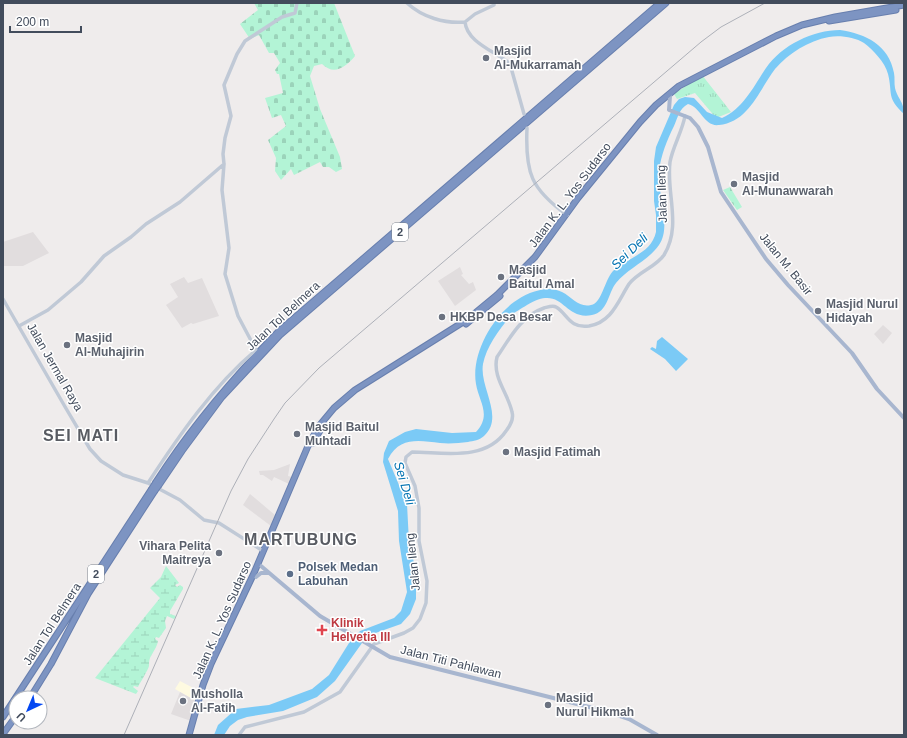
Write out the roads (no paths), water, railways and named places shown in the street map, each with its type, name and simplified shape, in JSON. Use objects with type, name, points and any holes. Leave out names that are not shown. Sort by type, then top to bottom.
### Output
[{"type":"highway","name":"Jalan Tol Belmera","points":[[35,690],[51,664],[88,594],[158,483],[204,413],[233,378],[278,332],[660,3]]},
{"type":"highway","name":"Jalan Tol Belmera","points":[[158,483],[218,402],[280,335],[666,3]]},
{"type":"highway","name":"Jalan K. L. Yos Sudarso","points":[[189,735],[203,685],[212,664],[259,565],[313,439],[326,416],[349,394],[461,324],[494,298],[535,257],[567,215],[638,129],[669,95],[690,79],[791,29],[825,19],[904,5]]},
{"type":"highway","name":"Jalan K. L. Yos Sudarso","points":[[669,95],[699,78],[798,30],[827,22],[904,8]]},
{"type":"highway","name":"Jalan Tol Belmera","points":[[3,718],[153,491]]},
{"type":"highway","name":"Jalan K. L. Yos Sudarso","points":[[193,735],[212,664],[256,577],[263,551],[271,536]]},
{"type":"main road","name":"Jalan M. Basir","points":[[669,95],[668,109],[693,120],[702,134],[708,147],[721,192],[739,216],[758,250],[788,285],[852,353],[877,389],[904,418]]},
{"type":"main road","name":"Jalan Titi Pahlawan","points":[[259,565],[320,616],[390,657],[605,711],[629,719],[657,735]]},
{"type":"main road","points":[[256,577],[261,573],[270,573]]},
{"type":"street","points":[[148,483],[184,429],[223,383],[256,350],[238,316],[225,274],[229,248],[222,190],[225,138],[231,116],[224,85],[237,54],[250,37],[282,16],[295,13],[297,3]]},
{"type":"street","points":[[407,3],[416,10],[445,22],[465,22],[475,14],[494,5],[494,3]]},
{"type":"street","points":[[465,22],[468,32],[474,38],[494,55],[510,64],[524,114]]},
{"type":"street","name":"Jalan Ileng","points":[[370,646],[413,628],[420,619],[426,603],[427,581],[419,541],[418,508],[415,486],[405,464],[406,457],[412,452],[476,452],[488,448],[498,440],[509,427],[513,415],[498,377],[495,362],[519,324],[536,312],[551,306],[557,308],[572,322],[586,326],[597,323],[609,316],[615,309],[632,280],[663,256],[673,233],[670,162],[683,115]]},
{"type":"street","points":[[527,128],[526,159],[534,182],[542,194],[567,215]]},
{"type":"street","points":[[19,326],[48,310],[81,282],[104,256],[180,202],[224,164]]},
{"type":"street","name":"Jalan Jermal Raya","points":[[3,299],[95,455],[101,461],[124,475],[148,483],[160,491],[184,502],[204,520],[219,523],[263,551]]},
{"type":"street","points":[[239,735],[245,726],[304,712],[340,692],[370,646]]},
{"type":"water","points":[[840,30],[859,34],[875,42],[882,48],[891,63],[895,88],[902,103],[904,114],[892,99],[888,74],[878,57],[864,43],[852,38],[837,36],[814,41],[799,48],[786,58],[775,69],[746,112],[729,123],[714,125],[706,120],[692,106],[688,104],[685,106],[679,114],[669,137],[660,165],[659,180],[664,229],[663,238],[654,251],[626,273],[616,283],[605,306],[597,313],[592,315],[582,315],[574,313],[556,300],[549,298],[539,299],[512,315],[494,339],[483,364],[484,382],[492,411],[490,428],[484,436],[468,442],[444,443],[418,441],[404,443],[393,452],[388,459],[407,504],[409,542],[415,567],[416,584],[416,599],[410,614],[401,624],[367,636],[335,681],[317,697],[283,711],[238,720],[230,726],[224,735],[214,735],[218,725],[236,709],[269,705],[312,689],[329,675],[349,643],[360,631],[394,618],[401,611],[407,592],[399,541],[398,511],[383,462],[384,453],[389,441],[405,432],[416,429],[452,433],[476,432],[481,426],[484,414],[476,384],[475,373],[477,361],[484,338],[506,309],[524,296],[543,289],[562,292],[579,304],[587,306],[591,305],[598,300],[613,271],[649,245],[656,232],[654,161],[656,147],[674,105],[679,99],[685,97],[694,98],[707,112],[722,118],[742,103],[766,68],[789,46],[809,36]]},
{"type":"water","points":[[662,337],[688,359],[676,371],[665,359],[650,349],[652,347],[656,349],[657,341]]},
{"type":"railway","points":[[124,735],[231,491],[248,459],[285,403],[319,368],[701,42],[721,27],[765,3]]},
{"type":"place","name":"Masjid Al-Mukarramah","points":[[486,58]]},
{"type":"place","name":"Masjid Al-Munawwarah","points":[[734,184]]},
{"type":"place","name":"Masjid Baitul Amal","points":[[501,277]]},
{"type":"place","name":"Masjid Nurul Hidayah","points":[[818,311]]},
{"type":"place","name":"HKBP Desa Besar","points":[[442,317]]},
{"type":"place","name":"Masjid Al-Muhajirin","points":[[67,345]]},
{"type":"place","name":"Masjid Baitul Muhtadi","points":[[297,434]]},
{"type":"place","name":"Masjid Fatimah","points":[[506,452]]},
{"type":"place","name":"Vihara Pelita Maitreya","points":[[219,553]]},
{"type":"place","name":"Polsek Medan Labuhan","points":[[290,574]]},
{"type":"place","name":"Klinik Helvetia III","points":[[322,630]]},
{"type":"place","name":"Musholla Al-Fatih","points":[[183,701]]},
{"type":"place","name":"Masjid Nurul Hikmah","points":[[548,705]]},
{"type":"district","name":"SEI MATI","points":[[81,435]]},
{"type":"district","name":"MARTUBUNG","points":[[301,539]]},
{"type":"water label","name":"Sei Deli","points":[[629,251]]},
{"type":"water label","name":"Sei Deli","points":[[405,483]]}]
